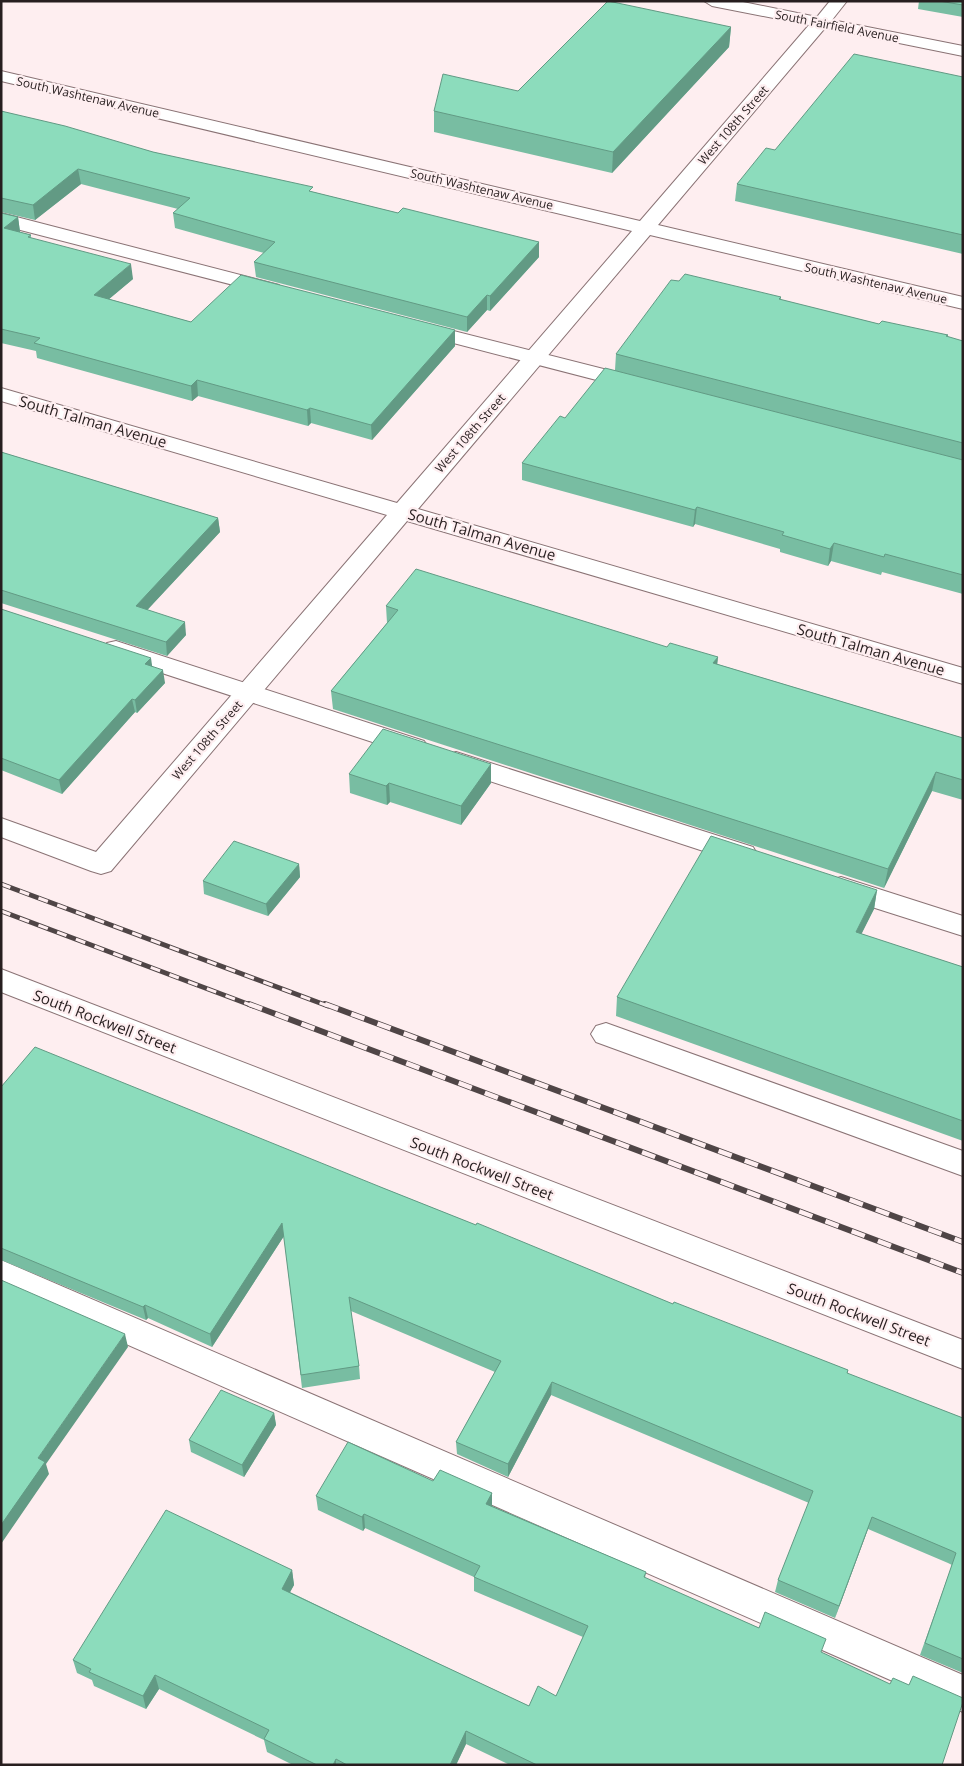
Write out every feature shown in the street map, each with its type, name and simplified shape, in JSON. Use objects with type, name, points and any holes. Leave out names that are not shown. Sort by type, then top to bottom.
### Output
[{"type":"street","name":"South Fairfield Avenue","points":[[712,1],[963,51]]},
{"type":"street","name":"West 108th Street","points":[[1,827],[101,864],[839,1]]},
{"type":"street","name":"South Washtenaw Avenue","points":[[1,76],[963,303]]},
{"type":"street","points":[[1,219],[289,294]]},
{"type":"street","points":[[394,322],[656,390]]},
{"type":"street","name":"South Talman Avenue","points":[[1,394],[963,676]]},
{"type":"street","points":[[93,642],[765,862]]},
{"type":"street","points":[[822,880],[963,926]]},
{"type":"street","name":"South Rockwell Street","points":[[1,980],[963,1354]]},
{"type":"street","points":[[606,1034],[963,1164]]},
{"type":"street","points":[[1,1274],[963,1694]]},
{"type":"building","points":[[608,1],[731,27],[613,152],[434,111],[443,74],[518,91]]},
{"type":"building","points":[[939,1],[963,1],[963,5]]},
{"type":"building","points":[[854,54],[963,77],[963,235],[737,184],[766,148],[775,150]]},
{"type":"building","points":[[1,111],[65,126],[153,152],[313,187],[309,191],[398,213],[403,208],[539,242],[490,296],[487,295],[467,317],[254,262],[275,242],[173,213],[190,198],[78,169],[33,205],[1,198]]},
{"type":"building","points":[[1,213],[18,217],[4,228],[31,235],[28,237],[131,264],[94,295],[191,322],[241,275],[455,330],[371,425],[310,408],[307,410],[197,380],[191,386],[34,343],[40,338],[1,329]]},
{"type":"building","points":[[685,274],[781,297],[779,299],[879,324],[882,321],[948,335],[946,336],[963,341],[963,443],[616,354],[671,280],[679,281]]},
{"type":"building","points":[[605,368],[963,460],[963,575],[885,554],[884,557],[834,543],[830,549],[782,535],[784,532],[697,507],[695,510],[522,463],[560,416],[565,418]]},
{"type":"building","points":[[1,452],[218,518],[136,606],[185,622],[166,642],[1,590]]},
{"type":"building","points":[[416,569],[667,647],[670,643],[718,657],[713,663],[963,738],[963,780],[936,772],[888,869],[331,691],[398,610],[386,606]]},
{"type":"building","points":[[1,609],[151,658],[145,664],[163,670],[135,700],[132,699],[59,780],[1,758]]},
{"type":"building","points":[[383,729],[491,764],[461,806],[389,783],[386,786],[349,774]]},
{"type":"building","points":[[711,836],[877,890],[856,932],[963,967],[963,1121],[617,997]]},
{"type":"building","points":[[234,841],[299,864],[266,904],[203,881]]},
{"type":"building","points":[[35,1047],[383,1188],[476,1225],[477,1223],[673,1304],[674,1302],[848,1370],[847,1373],[963,1418],[963,1659],[925,1643],[956,1553],[952,1551],[872,1517],[839,1606],[778,1580],[813,1491],[552,1382],[508,1464],[456,1442],[501,1361],[349,1297],[359,1366],[301,1375],[282,1223],[210,1334],[145,1305],[143,1307],[1,1248],[1,1087]]},
{"type":"building","points":[[1,1280],[125,1334],[38,1458],[45,1462],[1,1525]]},
{"type":"building","points":[[221,1390],[274,1413],[242,1465],[189,1440]]},
{"type":"building","points":[[348,1442],[433,1481],[440,1470],[492,1493],[486,1504],[646,1572],[644,1577],[759,1628],[765,1612],[826,1639],[821,1652],[890,1684],[893,1678],[909,1685],[913,1676],[963,1698],[942,1765],[537,1765],[466,1731],[450,1765],[347,1765],[336,1759],[333,1765],[317,1765],[264,1739],[269,1730],[155,1675],[143,1696],[89,1672],[91,1669],[73,1660],[166,1510],[292,1570],[282,1589],[529,1706],[538,1686],[556,1696],[588,1626],[474,1577],[480,1566],[364,1514],[362,1517],[316,1496]]},
{"type":"railway","points":[[1,884],[328,1006]]},
{"type":"railway","points":[[1,911],[253,1006]]},
{"type":"railway","points":[[249,1004],[963,1273]]},
{"type":"railway","points":[[325,1004],[963,1242]]}]
